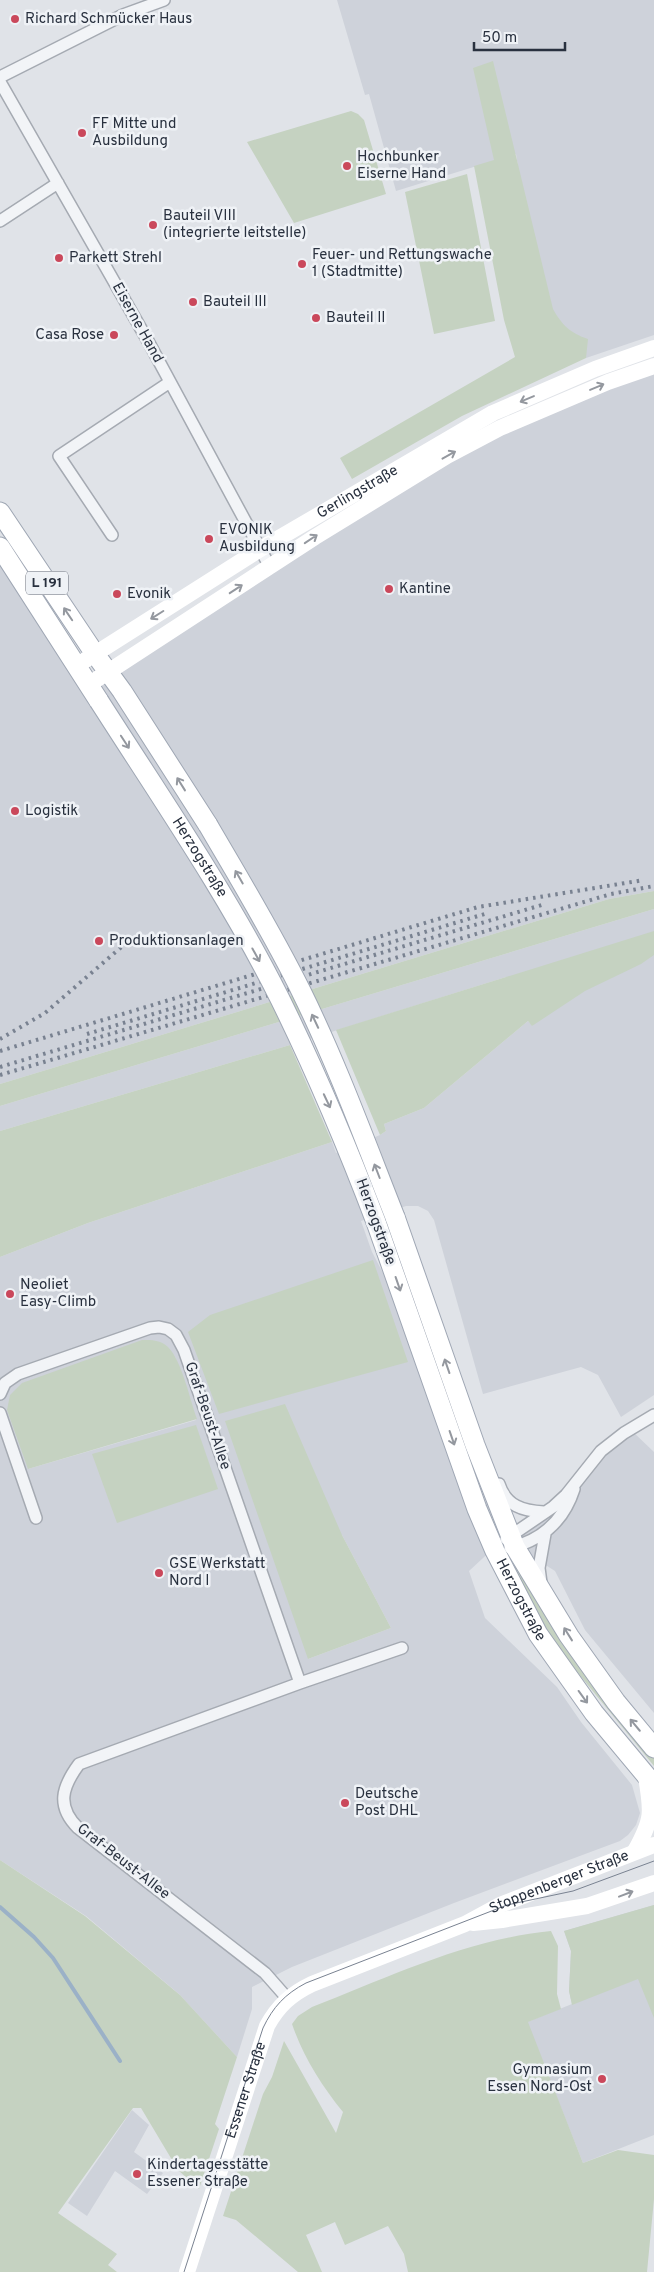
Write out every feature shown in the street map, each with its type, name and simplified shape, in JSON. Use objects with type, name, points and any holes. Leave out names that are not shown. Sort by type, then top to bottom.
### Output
[{"type":"main road","name":"Gerlingstraße","points":[[76,666],[262,548],[493,413],[595,370],[654,348]]},
{"type":"main road","name":"Gerlingstraße","points":[[88,685],[396,486],[500,428],[608,382],[654,366]]},
{"type":"main road","name":"L 191","points":[[0,512],[95,654]]},
{"type":"main road","name":"L 191","points":[[0,547],[76,666]]},
{"type":"main road","name":"Herzogstraße","points":[[95,654],[122,691],[208,825],[287,965],[328,1049],[394,1216],[475,1445],[513,1540],[569,1636],[654,1748]]},
{"type":"main road","name":"Herzogstraße","points":[[76,666],[220,891],[280,998],[335,1117],[376,1222],[477,1509],[495,1551],[538,1634],[594,1713],[650,1781]]},
{"type":"main road","points":[[635,1851],[650,1821],[650,1781]]},
{"type":"main road","name":"Stoppenberger Straße","points":[[288,1998],[312,1984],[465,1924],[500,1905],[654,1845]]},
{"type":"main road","name":"Stoppenberger Straße","points":[[465,1924],[512,1919],[588,1906],[654,1883]]},
{"type":"main road","name":"Essener Straße","points":[[187,2272],[267,2026],[278,2007],[288,1998]]},
{"type":"street","points":[[0,77],[123,15],[164,0]]},
{"type":"street","name":"Eiserne Hand","points":[[0,82],[170,382],[262,548],[270,567]]},
{"type":"street","points":[[0,221],[58,183]]},
{"type":"street","points":[[112,535],[59,456],[170,382]]},
{"type":"street","name":"Graf-Beust-Allee","points":[[0,1394],[5,1383],[18,1374],[143,1330],[159,1327],[168,1329],[176,1335],[184,1350],[300,1683]]},
{"type":"street","points":[[0,1413],[36,1518]]},
{"type":"street","points":[[495,1551],[513,1540],[544,1512],[553,1507],[601,1451],[624,1433],[654,1415]]},
{"type":"street","points":[[475,1445],[489,1457],[502,1494],[507,1499],[525,1510],[544,1512]]},
{"type":"street","points":[[542,1590],[539,1568],[545,1534],[569,1504],[576,1482]]},
{"type":"street","points":[[513,1540],[545,1534]]},
{"type":"street","name":"Graf-Beust-Allee","points":[[288,1998],[265,1973],[78,1828],[69,1819],[64,1806],[64,1792],[69,1777],[79,1764],[300,1683],[402,1648]]},
{"type":"shaded area","points":[[337,0],[654,0],[654,335],[586,358],[561,341],[542,321],[516,154],[396,191],[369,94],[365,95]]},
{"type":"shaded area","points":[[654,367],[654,891],[609,899],[0,1084],[0,548],[88,685],[447,456]]},
{"type":"shaded area","points":[[654,909],[654,1395],[621,1417],[598,1375],[581,1367],[483,1394],[434,1220],[428,1211],[418,1206],[406,1206],[361,1221],[372,1252],[474,1446],[509,1534],[469,1571],[485,1618],[557,1687],[581,1722],[632,1785],[640,1813],[636,1825],[620,1841],[454,1903],[292,1967],[252,1987],[252,2009],[237,2057],[179,1994],[86,1916],[0,1860],[0,1257],[88,1223],[332,1142],[336,1153],[380,1135],[386,1131],[384,1124],[424,1108],[528,1021],[533,1026],[506,977],[290,1045],[0,1131],[0,1106]],"holes":[[[175,1357],[196,1420],[28,1469]],[[342,1535],[391,1628],[308,1659]]]},
{"type":"shaded area","points":[[631,1430],[654,1452],[654,1713],[585,1630],[555,1571],[517,1547],[523,1526],[539,1519],[602,1452]]},
{"type":"shaded area","name":"Gymnasium Essen Nord-Ost","points":[[654,1905],[654,2135],[583,2163],[527,2022],[572,2004],[569,1991],[571,1951],[564,1931]]},
{"type":"shaded area","points":[[132,2110],[149,2125],[134,2152],[163,2173],[147,2194],[115,2171],[87,2216],[68,2203]]},
{"type":"green space","points":[[493,61],[553,309],[567,328],[588,339],[586,358],[462,416],[352,479],[340,458],[515,357],[504,320],[474,166],[494,160],[473,68]]},
{"type":"green space","points":[[351,111],[358,114],[364,120],[386,194],[294,223],[247,142]]},
{"type":"green space","points":[[467,174],[495,321],[434,334],[405,192]]},
{"type":"green space","points":[[654,891],[654,909],[0,1106],[0,1084],[609,899]]},
{"type":"green space","points":[[654,931],[654,955],[641,964],[585,991],[532,1026],[528,1021],[424,1108],[384,1124],[386,1131],[380,1135],[336,1030]]},
{"type":"green space","points":[[290,1045],[332,1142],[88,1223],[0,1257],[0,1131]]},
{"type":"green space","points":[[373,1260],[408,1362],[219,1414],[188,1332],[210,1315]]},
{"type":"green space","points":[[142,1340],[153,1340],[162,1343],[173,1353],[197,1419],[28,1469],[7,1410],[10,1395],[22,1383]]},
{"type":"green space","points":[[285,1404],[342,1535],[391,1628],[308,1659],[225,1421]]},
{"type":"green space","points":[[196,1425],[218,1489],[117,1523],[92,1454]]},
{"type":"green space","points":[[515,1560],[588,1677],[654,1758],[654,1766],[560,1651],[533,1611],[515,1574]]},
{"type":"green space","points":[[0,1860],[85,1916],[180,1995],[237,2057],[215,2124],[219,2129],[199,2189],[178,2170],[141,2108],[133,2108],[58,2213],[117,2254],[108,2265],[117,2272],[0,2272]]},
{"type":"green space","points":[[654,1905],[654,2018],[638,1979],[572,2005],[569,1991],[571,1951],[564,1931]]},
{"type":"green space","points":[[551,1931],[558,1946],[557,1994],[561,2009],[528,2022],[583,2163],[618,2150],[654,2155],[654,2199],[647,2272],[408,2272],[404,2254],[388,2226],[345,2245],[335,2222],[306,2235],[322,2272],[298,2272],[236,2220],[223,2216],[263,2094],[272,2077],[284,2041],[336,2133],[343,2112],[320,2081],[307,2059],[292,2024],[298,2016],[312,2007],[429,1961],[489,1942]]},
{"type":"waterway","points":[[0,1907],[34,1937],[53,1958],[120,2061]]},
{"type":"tram line","points":[[184,2272],[263,2028],[275,2007],[286,1997],[306,1983],[507,1905],[573,1891],[654,1861]]},
{"type":"railway","points":[[0,1051],[478,907],[644,880]]},
{"type":"railway","points":[[0,1075],[611,894],[654,886]]},
{"type":"railway","points":[[0,1067],[545,904]]},
{"type":"railway","points":[[87,1034],[488,913]]},
{"type":"railway","points":[[0,1039],[45,1013],[133,937]]},
{"type":"place","name":"Richard Schmücker Haus","points":[[15,19]]},
{"type":"place","name":"FF Mitte und Ausbildung","points":[[82,133]]},
{"type":"place","name":"Hochbunker Eiserne Hand","points":[[347,166]]},
{"type":"place","name":"Bauteil VIII (integrierte leitstelle)","points":[[153,225]]},
{"type":"place","name":"Parkett Strehl","points":[[59,258]]},
{"type":"place","name":"Feuer- und Rettungswache 1 (Stadtmitte)","points":[[302,264]]},
{"type":"place","name":"Bauteil III","points":[[193,302]]},
{"type":"place","name":"Bauteil II","points":[[316,318]]},
{"type":"place","name":"Casa Rose","points":[[114,335]]},
{"type":"place","name":"EVONIK Ausbildung","points":[[209,539]]},
{"type":"place","name":"Kantine","points":[[389,589]]},
{"type":"place","name":"Evonik","points":[[117,594]]},
{"type":"place","name":"Logistik","points":[[15,811]]},
{"type":"place","name":"Produktionsanlagen","points":[[99,941]]},
{"type":"place","name":"Neoliet Easy-Climb","points":[[10,1294]]},
{"type":"place","name":"GSE Werkstatt Nord I","points":[[159,1573]]},
{"type":"place","name":"Deutsche Post DHL","points":[[345,1803]]},
{"type":"place","name":"Gymnasium Essen Nord-Ost","points":[[602,2079]]},
{"type":"place","name":"Kindertagesstätte Essener Straße","points":[[137,2174]]}]
